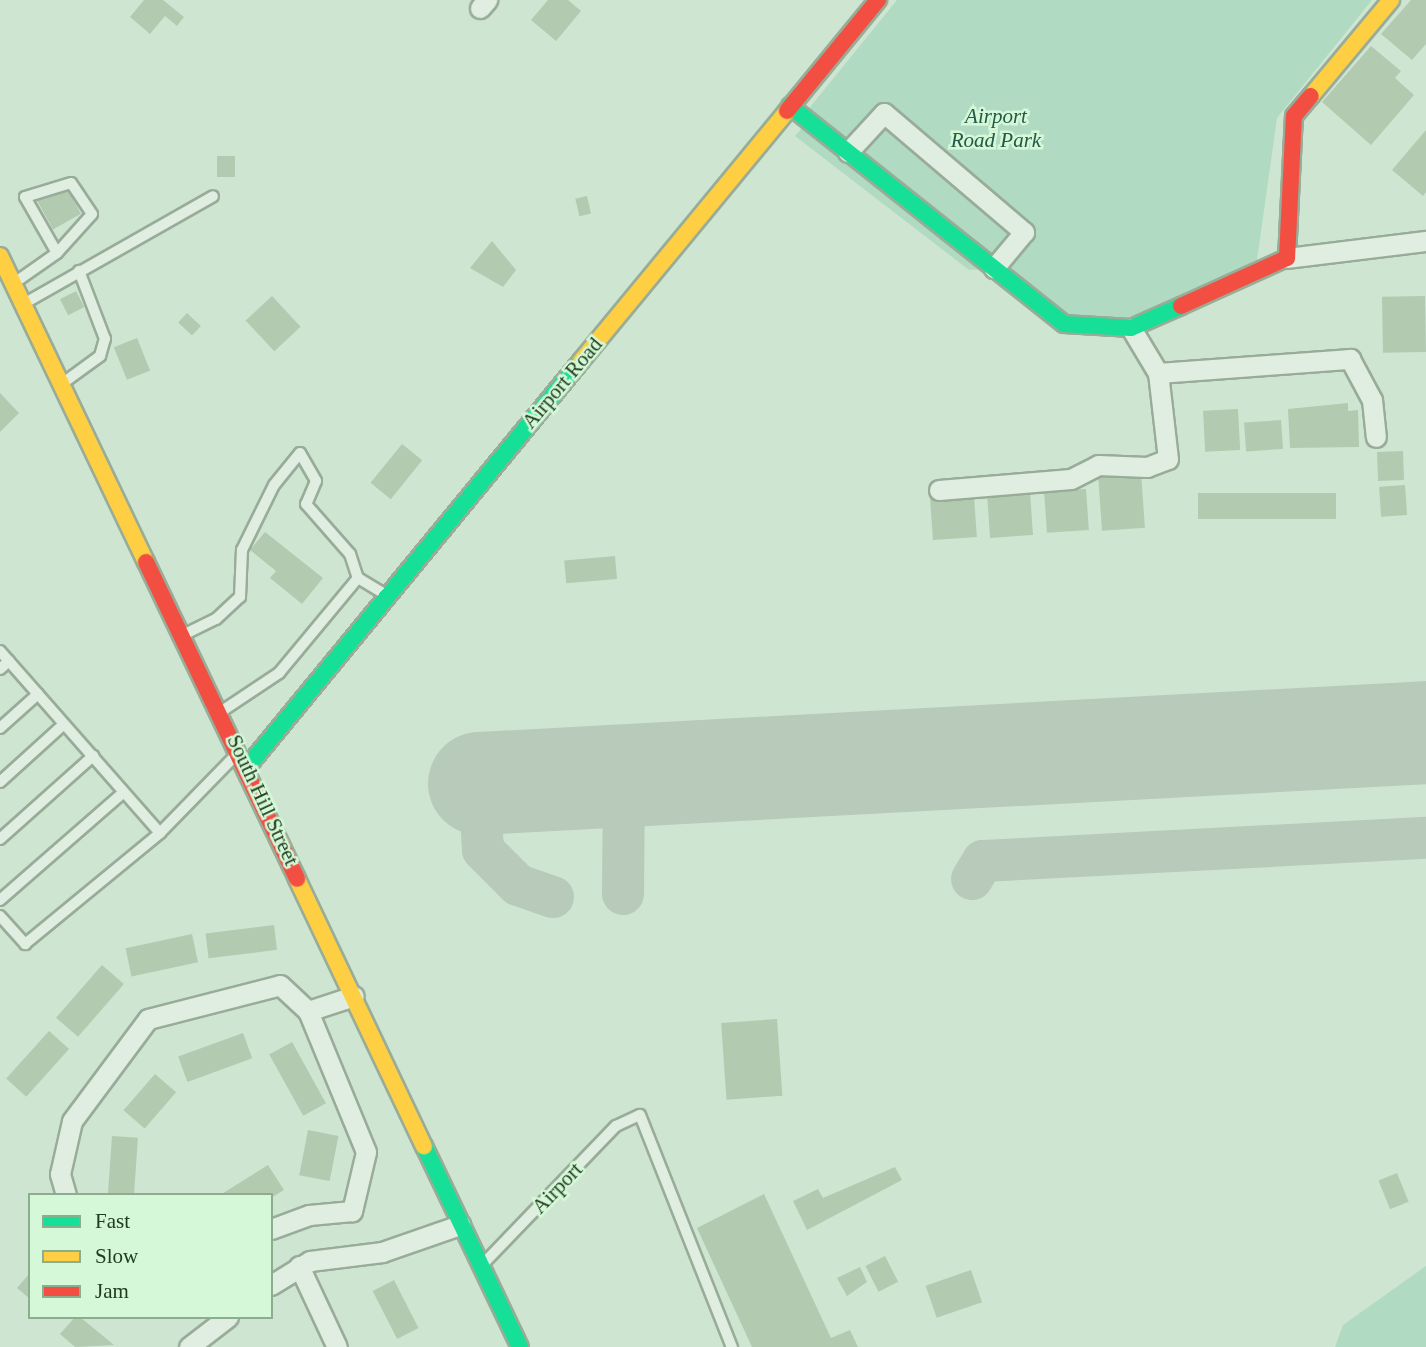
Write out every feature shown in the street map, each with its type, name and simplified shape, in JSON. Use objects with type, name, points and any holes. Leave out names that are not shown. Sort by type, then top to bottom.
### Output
[{"type":"street","name":"Airport Road","points":[[248,766],[385,594],[878,0]]},
{"type":"street","points":[[1287,258],[1294,117],[1391,0]]},
{"type":"street","points":[[790,106],[1064,324],[1131,328],[1287,258],[1426,241]]},
{"type":"street","points":[[848,152],[884,113],[1024,232],[994,268]]},
{"type":"street","name":"South Hill Street","points":[[2,263],[24,303],[222,711],[479,1267],[520,1347]]},
{"type":"street","points":[[939,489],[1071,479],[1098,465],[1147,467],[1168,459],[1158,373],[1131,328]]},
{"type":"street","points":[[1158,373],[1350,359],[1372,400],[1376,437]]},
{"type":"street","points":[[65,1193],[60,1174],[72,1121],[148,1019],[280,985],[307,1012],[366,1152],[363,1184],[352,1211],[309,1215],[273,1228]]},
{"type":"street","points":[[307,1012],[354,996]]},
{"type":"street","points":[[273,1284],[299,1266],[334,1255],[382,1252],[460,1225]]},
{"type":"street","points":[[299,1266],[337,1347]]},
{"type":"street","points":[[189,1347],[225,1319]]},
{"type":"lane","points":[[14,283],[57,253],[92,214],[71,183],[25,197],[57,253]]},
{"type":"lane","points":[[24,303],[213,196]]},
{"type":"lane","points":[[63,383],[100,356],[105,339],[79,271]]},
{"type":"lane","points":[[184,634],[216,619],[240,597],[242,550],[274,485],[300,453],[316,481],[306,504],[350,554],[358,578],[385,594]]},
{"type":"lane","points":[[222,711],[279,673],[358,578]]},
{"type":"lane","points":[[0,650],[160,833]]},
{"type":"lane","points":[[0,669],[9,661]]},
{"type":"lane","points":[[0,728],[38,694]]},
{"type":"lane","points":[[0,782],[64,724]]},
{"type":"lane","points":[[0,916],[25,944],[160,833],[240,751]]},
{"type":"lane","points":[[0,839],[93,756]]},
{"type":"lane","points":[[0,900],[124,792]]},
{"type":"lane","name":"Airport","points":[[479,1267],[616,1126],[639,1115],[732,1347]]},
{"type":"green space","name":"Airport Road Park","points":[[897,0],[1372,0],[1277,118],[1257,260],[1147,313],[1083,326],[984,269],[969,270],[795,136],[807,122],[802,117]]},
{"type":"green space","points":[[1426,1266],[1426,1347],[1335,1347],[1343,1325]]},
{"type":"building","points":[[144,0],[163,0],[184,17],[177,26],[165,16],[150,34],[130,17]]},
{"type":"building","points":[[548,0],[568,0],[581,11],[556,41],[531,20]]},
{"type":"building","points":[[1411,0],[1426,0],[1426,44],[1412,60],[1381,34]]},
{"type":"building","points":[[1371,46],[1401,71],[1395,78],[1414,95],[1371,145],[1322,102]]},
{"type":"building","points":[[1426,130],[1426,192],[1423,196],[1392,170]]},
{"type":"building","points":[[217,156],[235,156],[235,177],[217,177]]},
{"type":"building","points":[[65,185],[81,214],[53,229],[37,201]]},
{"type":"building","points":[[587,196],[591,214],[579,216],[575,199]]},
{"type":"building","points":[[492,241],[516,270],[503,287],[470,268]]},
{"type":"building","points":[[76,291],[84,307],[68,315],[60,299]]},
{"type":"building","points":[[272,296],[301,327],[274,351],[246,321]]},
{"type":"building","points":[[1425,296],[1426,352],[1383,353],[1382,297]]},
{"type":"building","points":[[187,313],[201,326],[192,335],[178,323]]},
{"type":"building","points":[[137,338],[150,370],[127,380],[114,347]]},
{"type":"building","points":[[0,393],[19,413],[0,432]]},
{"type":"building","points":[[1348,403],[1348,411],[1358,410],[1359,447],[1290,448],[1288,409]]},
{"type":"building","points":[[1238,409],[1240,450],[1205,452],[1203,411]]},
{"type":"building","points":[[1281,420],[1283,449],[1246,452],[1244,423]]},
{"type":"building","points":[[402,444],[422,460],[391,499],[371,483]]},
{"type":"building","points":[[1403,451],[1404,480],[1378,481],[1377,452]]},
{"type":"building","points":[[1141,472],[1145,528],[1102,531],[1098,475]]},
{"type":"building","points":[[1405,485],[1407,515],[1381,517],[1379,487]]},
{"type":"building","points":[[1086,489],[1089,530],[1047,533],[1044,492]]},
{"type":"building","points":[[1030,492],[1033,535],[990,538],[987,495]]},
{"type":"building","points":[[1198,493],[1336,493],[1336,519],[1198,519]]},
{"type":"building","points":[[974,496],[977,537],[933,540],[930,499]]},
{"type":"building","points":[[265,532],[323,578],[302,604],[270,578],[276,571],[250,550]]},
{"type":"building","points":[[615,556],[617,579],[566,583],[564,560]]},
{"type":"building","points":[[274,925],[277,950],[209,958],[206,933]]},
{"type":"building","points":[[192,934],[198,962],[132,977],[125,948]]},
{"type":"building","points":[[102,965],[124,984],[78,1037],[56,1018]]},
{"type":"building","points":[[777,1019],[782,1096],[727,1100],[721,1023]]},
{"type":"building","points":[[49,1031],[69,1049],[26,1097],[6,1079]]},
{"type":"building","points":[[243,1033],[252,1058],[187,1082],[178,1057]]},
{"type":"building","points":[[292,1042],[326,1103],[303,1116],[269,1055]]},
{"type":"building","points":[[155,1074],[176,1092],[145,1129],[124,1110]]},
{"type":"building","points":[[308,1130],[338,1136],[330,1181],[299,1175]]},
{"type":"building","points":[[112,1136],[138,1138],[134,1193],[108,1193]]},
{"type":"building","points":[[268,1165],[284,1190],[273,1197],[273,1193],[223,1193]]},
{"type":"building","points":[[895,1167],[902,1180],[807,1230],[793,1201],[818,1189],[823,1198]]},
{"type":"building","points":[[1397,1173],[1409,1202],[1390,1209],[1378,1180]]},
{"type":"building","points":[[764,1194],[831,1338],[850,1330],[858,1347],[752,1347],[697,1228]]},
{"type":"building","points":[[885,1256],[898,1282],[879,1292],[865,1266]]},
{"type":"building","points":[[860,1267],[867,1282],[847,1296],[837,1278]]},
{"type":"building","points":[[971,1270],[982,1302],[937,1318],[926,1286]]},
{"type":"building","points":[[28,1275],[28,1297],[17,1288]]},
{"type":"building","points":[[394,1280],[419,1328],[397,1339],[373,1291]]},
{"type":"building","points":[[73,1319],[82,1319],[114,1345],[75,1347],[60,1334]]},
{"type":"taxiway","points":[[623,894],[624,776]]},
{"type":"taxiway","points":[[479,783],[483,850],[518,885],[553,897]]},
{"type":"taxiway","points":[[972,879],[983,861],[1426,838]]},
{"type":"runway","points":[[479,783],[1426,732]]},
{"type":"traffic: fast","points":[[790,106],[1064,324],[1131,328],[1181,306]]},
{"type":"traffic: fast","points":[[248,766],[581,361]]},
{"type":"traffic: fast","points":[[424,1146],[520,1347]]},
{"type":"traffic: slow","points":[[1311,96],[1391,0]]},
{"type":"traffic: slow","points":[[581,361],[787,111]]},
{"type":"traffic: slow","points":[[0,256],[146,562]]},
{"type":"traffic: slow","points":[[297,879],[424,1146]]},
{"type":"traffic: jam","points":[[787,111],[878,0]]},
{"type":"traffic: jam","points":[[1181,306],[1287,258],[1294,116],[1311,96]]},
{"type":"traffic: jam","points":[[146,562],[297,879]]}]
